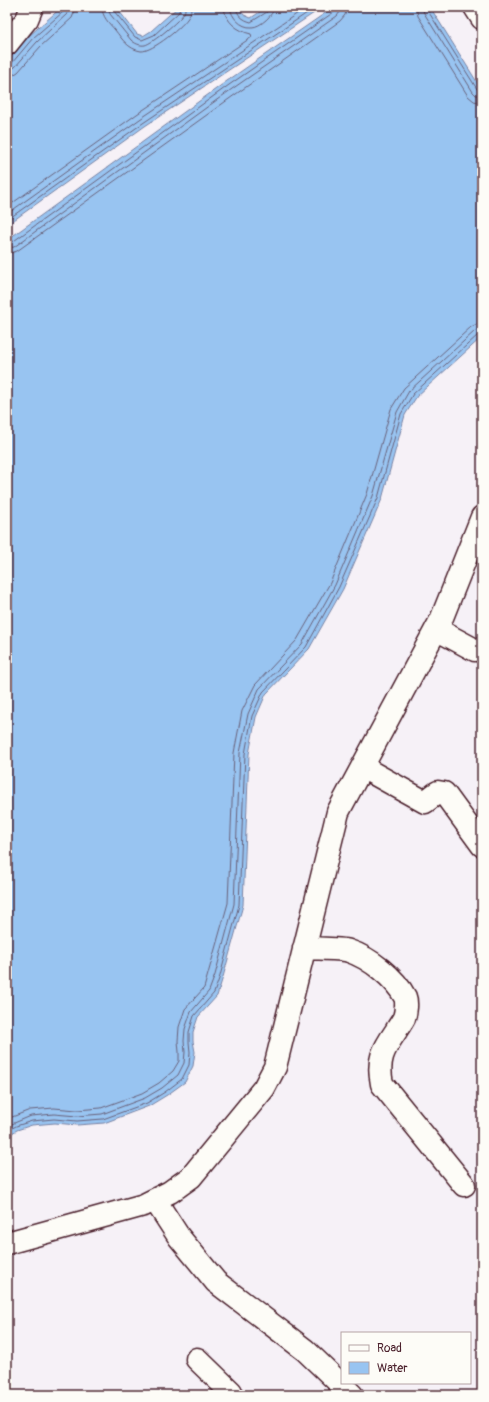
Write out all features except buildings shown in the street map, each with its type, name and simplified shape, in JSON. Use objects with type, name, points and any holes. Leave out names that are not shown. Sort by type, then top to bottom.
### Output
[{"type":"street","points":[[7,44],[27,19],[32,7]]},
{"type":"street","points":[[475,7],[482,18]]},
{"type":"street","points":[[7,1243],[144,1205],[170,1192],[191,1177],[264,1088],[275,1067],[331,832],[338,812],[441,620],[482,517]]},
{"type":"street","points":[[436,629],[475,650]]},
{"type":"street","points":[[362,767],[425,802],[438,792],[444,793],[482,845]]},
{"type":"street","points":[[304,948],[348,951],[369,960],[394,983],[406,998],[404,1018],[383,1050],[380,1063],[382,1084],[464,1185]]},
{"type":"street","points":[[155,1200],[179,1237],[216,1282],[304,1350],[352,1395]]},
{"type":"street","points":[[197,1359],[231,1392],[232,1395]]},
{"type":"water","points":[[62,7],[116,7],[137,34],[143,36],[151,31],[178,7],[238,7],[244,15],[251,18],[267,7],[323,7],[145,126],[7,225],[7,62],[30,35]]},
{"type":"water","points":[[334,7],[430,7],[482,90],[482,337],[417,396],[405,415],[382,499],[343,589],[309,649],[266,694],[256,717],[249,754],[243,905],[217,996],[198,1017],[193,1032],[195,1052],[193,1066],[185,1082],[149,1106],[104,1123],[77,1125],[55,1123],[32,1125],[17,1130],[7,1136],[7,240],[227,81]]}]
